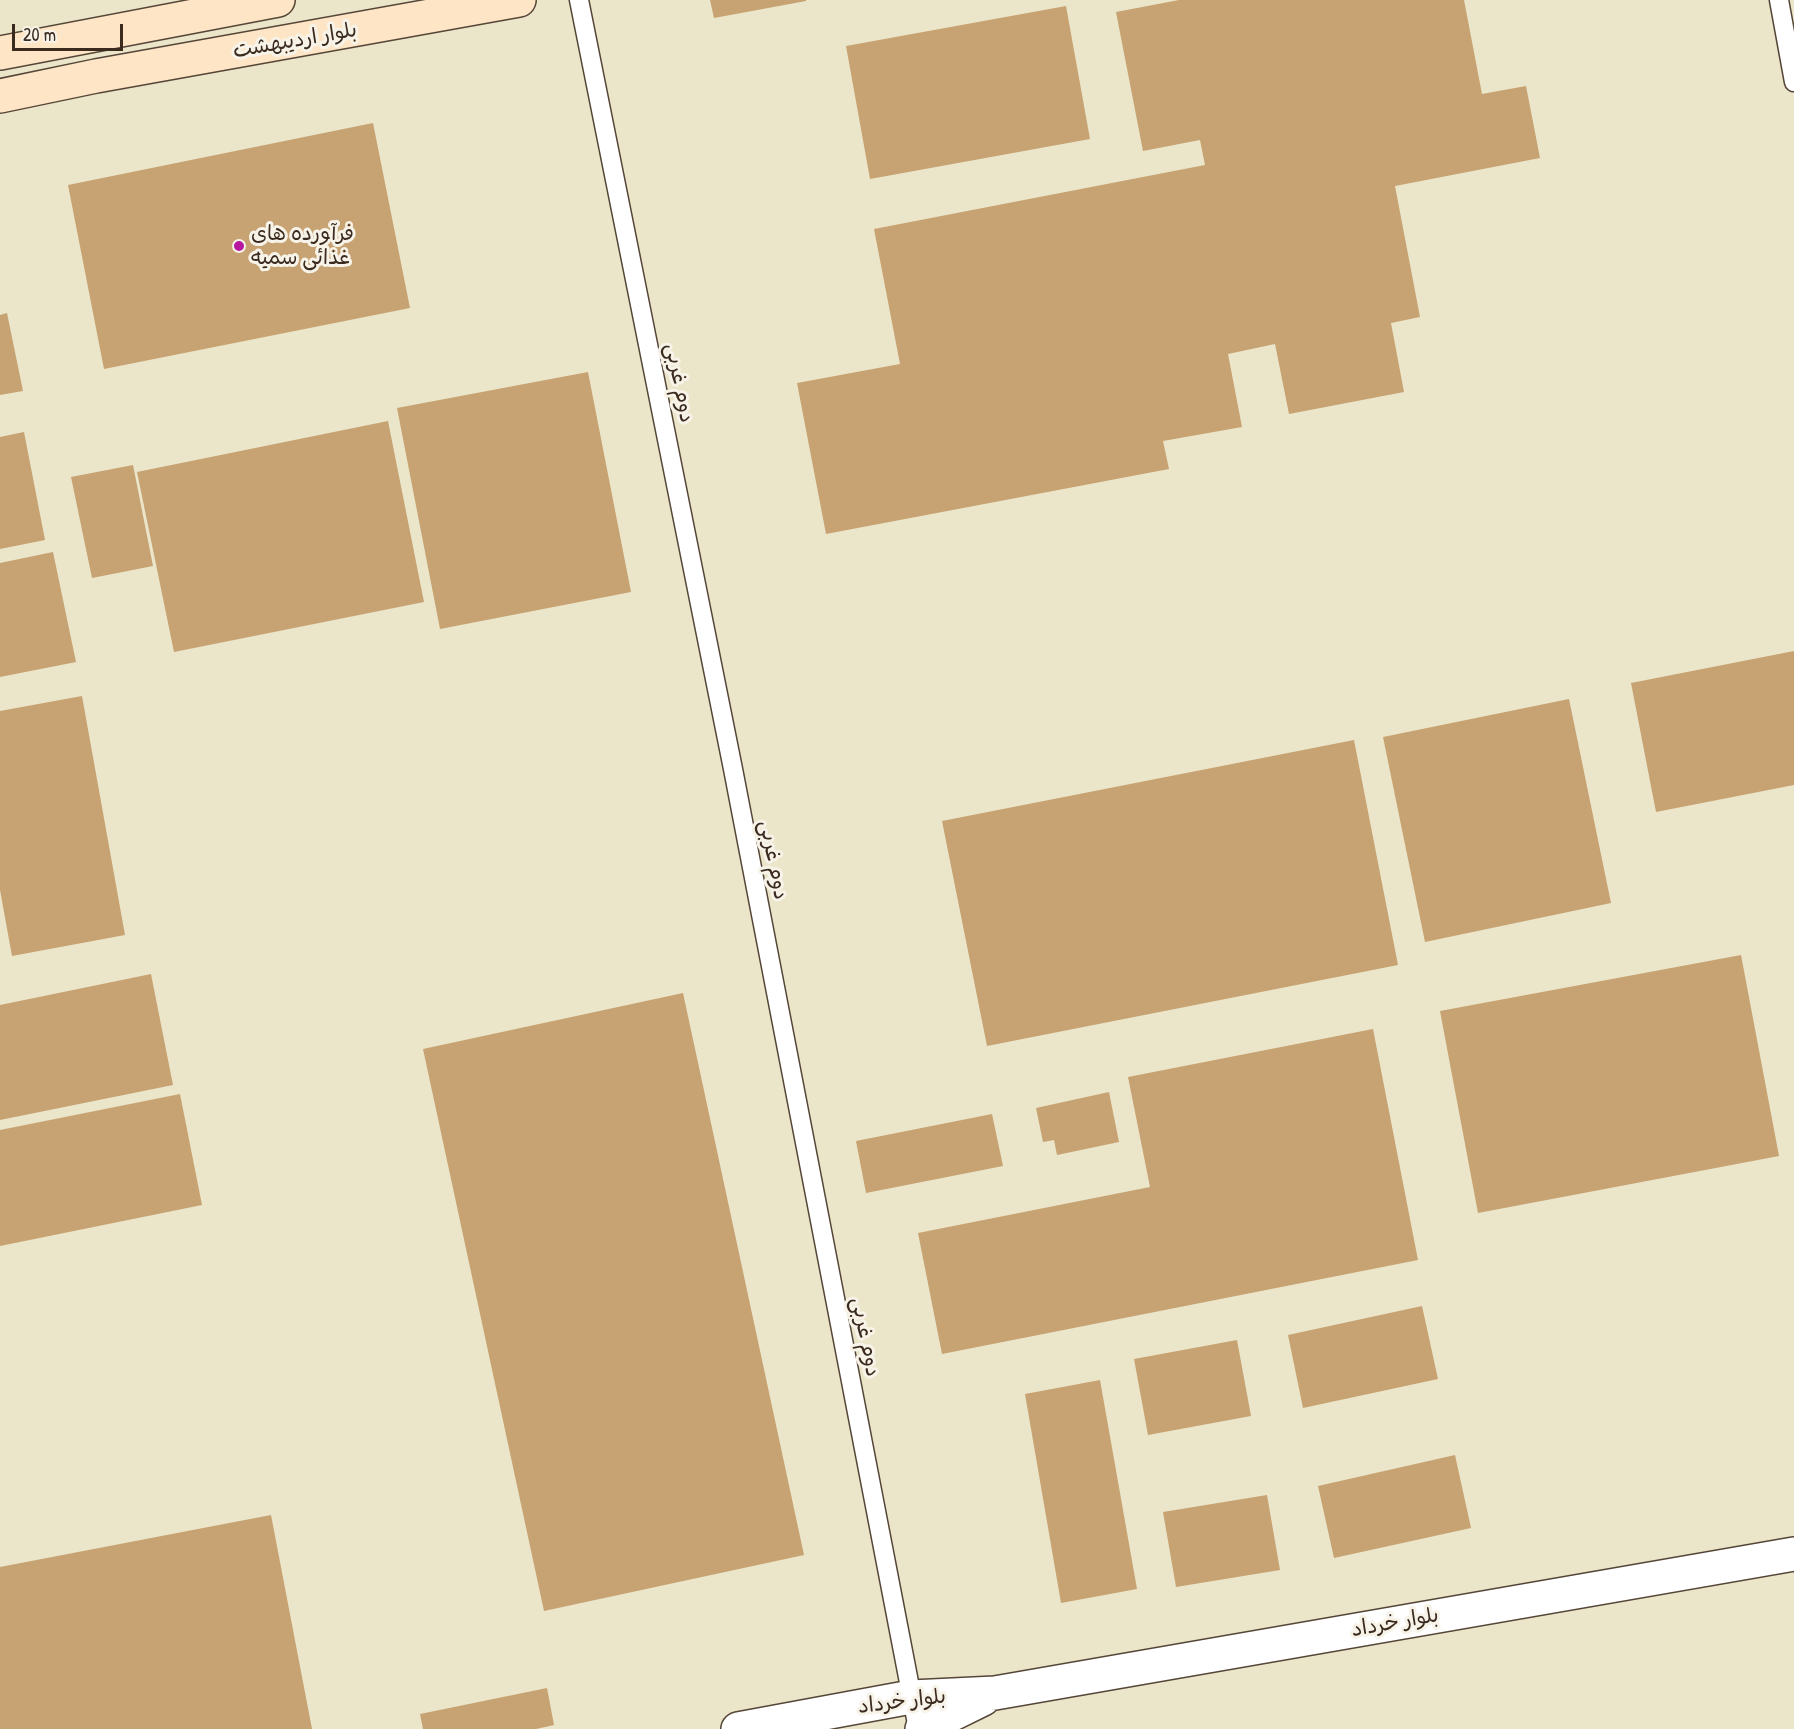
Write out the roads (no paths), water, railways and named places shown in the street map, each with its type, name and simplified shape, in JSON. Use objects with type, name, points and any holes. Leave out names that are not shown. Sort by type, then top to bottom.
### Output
[{"type":"street","name":"بلوار اردیبهشت","points":[[0,53],[278,0]]},
{"type":"street","name":"بلوار اردیبهشت","points":[[0,96],[96,76],[519,0]]},
{"type":"street","name":"بلوار خرداد","points":[[738,1729],[911,1697],[995,1693],[1794,1554]]},
{"type":"street","name":"بلوار خرداد","points":[[920,1729],[995,1693]]},
{"type":"lane","name":"دوم غربی","points":[[579,0],[730,758],[911,1697],[920,1729]]},
{"type":"lane","points":[[1779,0],[1794,82]]},
{"type":"place","name":"فرآورده های غذائی سمیه","points":[[239,246]]}]
